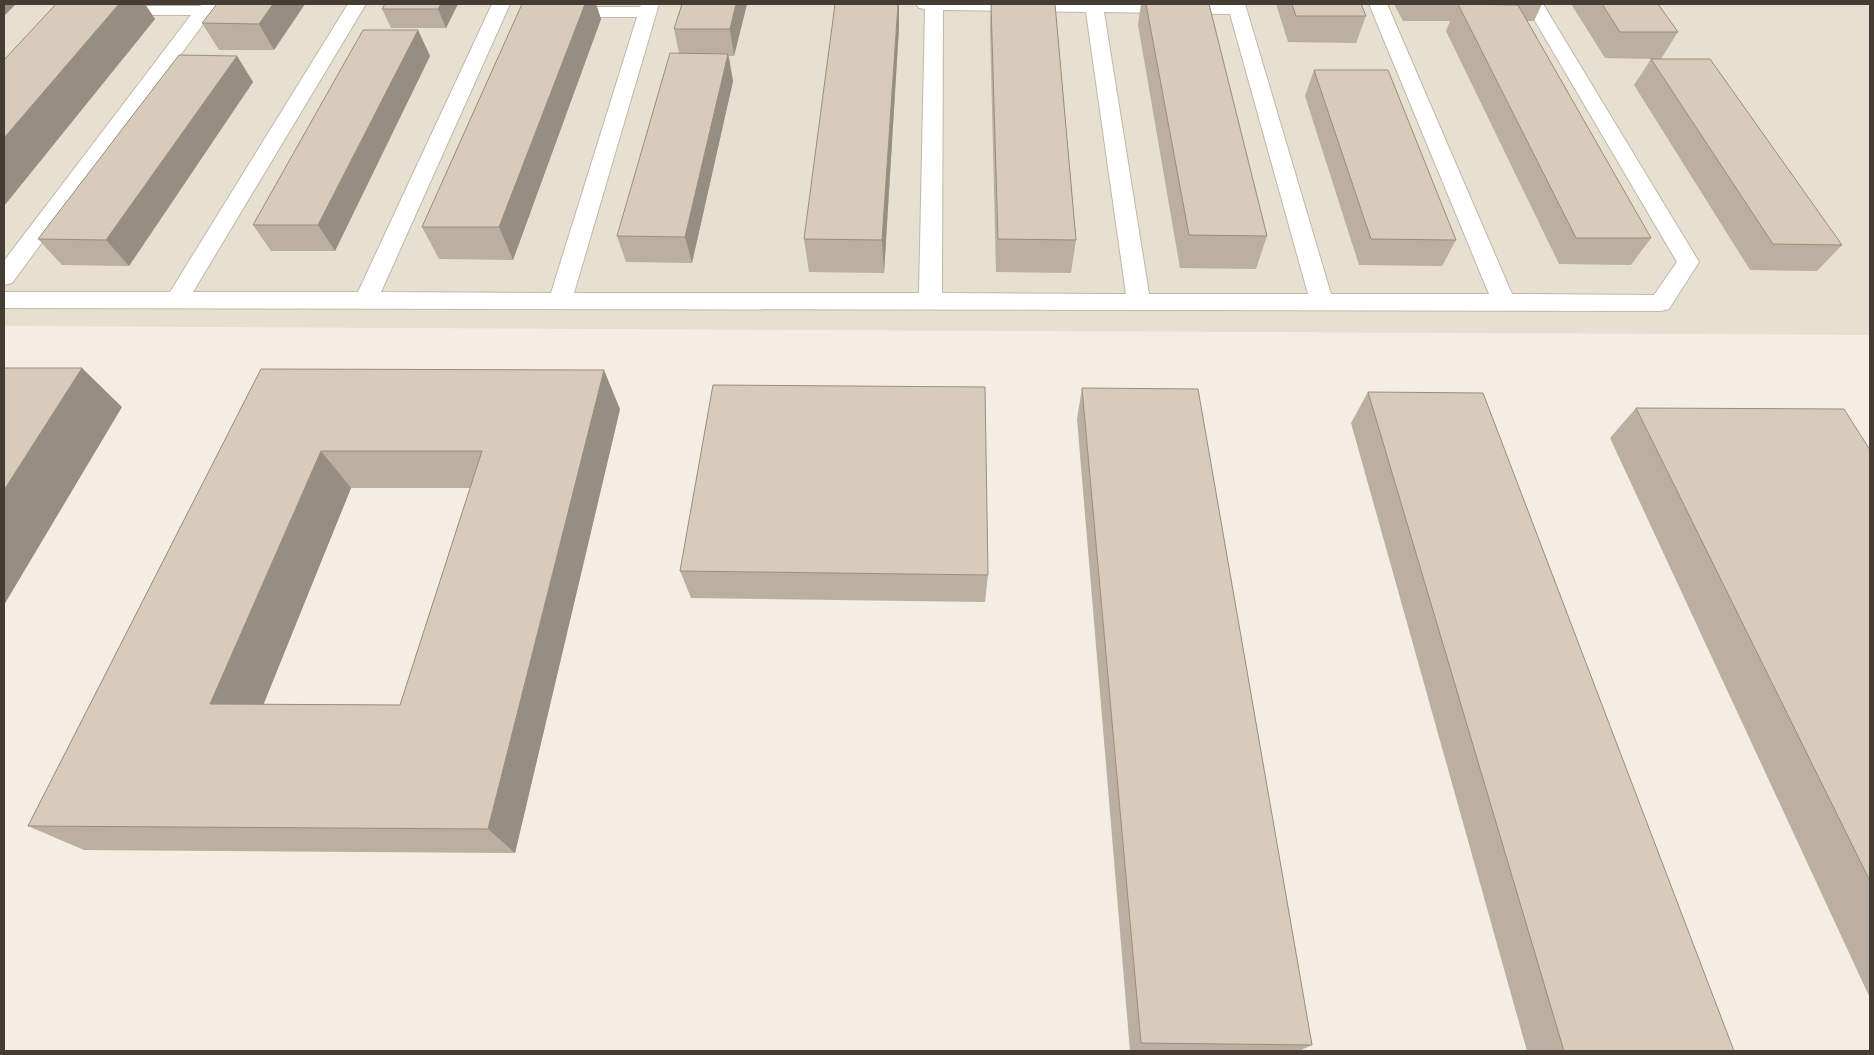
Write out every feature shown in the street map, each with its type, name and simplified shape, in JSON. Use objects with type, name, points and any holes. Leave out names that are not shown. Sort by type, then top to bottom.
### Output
[{"type":"street","points":[[178,300],[357,4]]},
{"type":"street","points":[[930,302],[930,4],[1094,7],[1236,6],[1322,302]]},
{"type":"street","points":[[1378,4],[1504,303]]},
{"type":"street","points":[[4,300],[1661,303],[1688,262],[1534,4]]},
{"type":"street","points":[[95,10],[207,7]]},
{"type":"street","points":[[4,277],[207,7]]},
{"type":"street","points":[[1094,7],[1140,302]]},
{"type":"street","points":[[544,12],[649,8],[560,301]]},
{"type":"street","points":[[366,301],[505,9]]},
{"type":"shaded area","points":[[4,4],[1870,4],[1870,335],[4,326]]},
{"type":"building","points":[[56,4],[119,4],[4,138],[4,60]]},
{"type":"building","points":[[217,4],[273,4],[259,24],[202,23]]},
{"type":"building","points":[[385,4],[441,4],[438,9],[382,9]]},
{"type":"building","points":[[522,4],[585,4],[499,227],[422,227]]},
{"type":"building","points":[[682,4],[736,4],[730,29],[674,29]]},
{"type":"building","points":[[835,4],[898,4],[882,240],[804,239]]},
{"type":"building","points":[[991,4],[1055,4],[1076,240],[998,239]]},
{"type":"building","points":[[1146,4],[1209,4],[1267,236],[1189,235]]},
{"type":"building","points":[[1292,4],[1361,4],[1366,16],[1296,16]]},
{"type":"building","points":[[1458,4],[1518,5],[1651,238],[1576,238]]},
{"type":"building","points":[[1602,4],[1658,4],[1678,32],[1620,32]]},
{"type":"building","points":[[363,30],[418,30],[318,225],[253,225]]},
{"type":"building","points":[[670,53],[728,54],[685,237],[617,236]]},
{"type":"building","points":[[179,55],[237,56],[106,240],[38,239]]},
{"type":"building","points":[[1651,59],[1710,59],[1842,245],[1773,244]]},
{"type":"building","points":[[1314,70],[1388,70],[1456,240],[1371,239]]},
{"type":"building","points":[[4,368],[82,368],[4,490]]},
{"type":"building","points":[[261,369],[604,370],[488,829],[28,826]],"holes":[[[321,451],[482,451],[400,705],[210,704]]]},
{"type":"building","points":[[713,385],[985,387],[988,575],[680,571]]},
{"type":"building","points":[[1082,388],[1198,389],[1312,1045],[1141,1043]]},
{"type":"building","points":[[1368,392],[1483,393],[1734,1051],[1564,1051]]},
{"type":"building","points":[[1636,408],[1844,409],[1870,450],[1870,881]]}]
